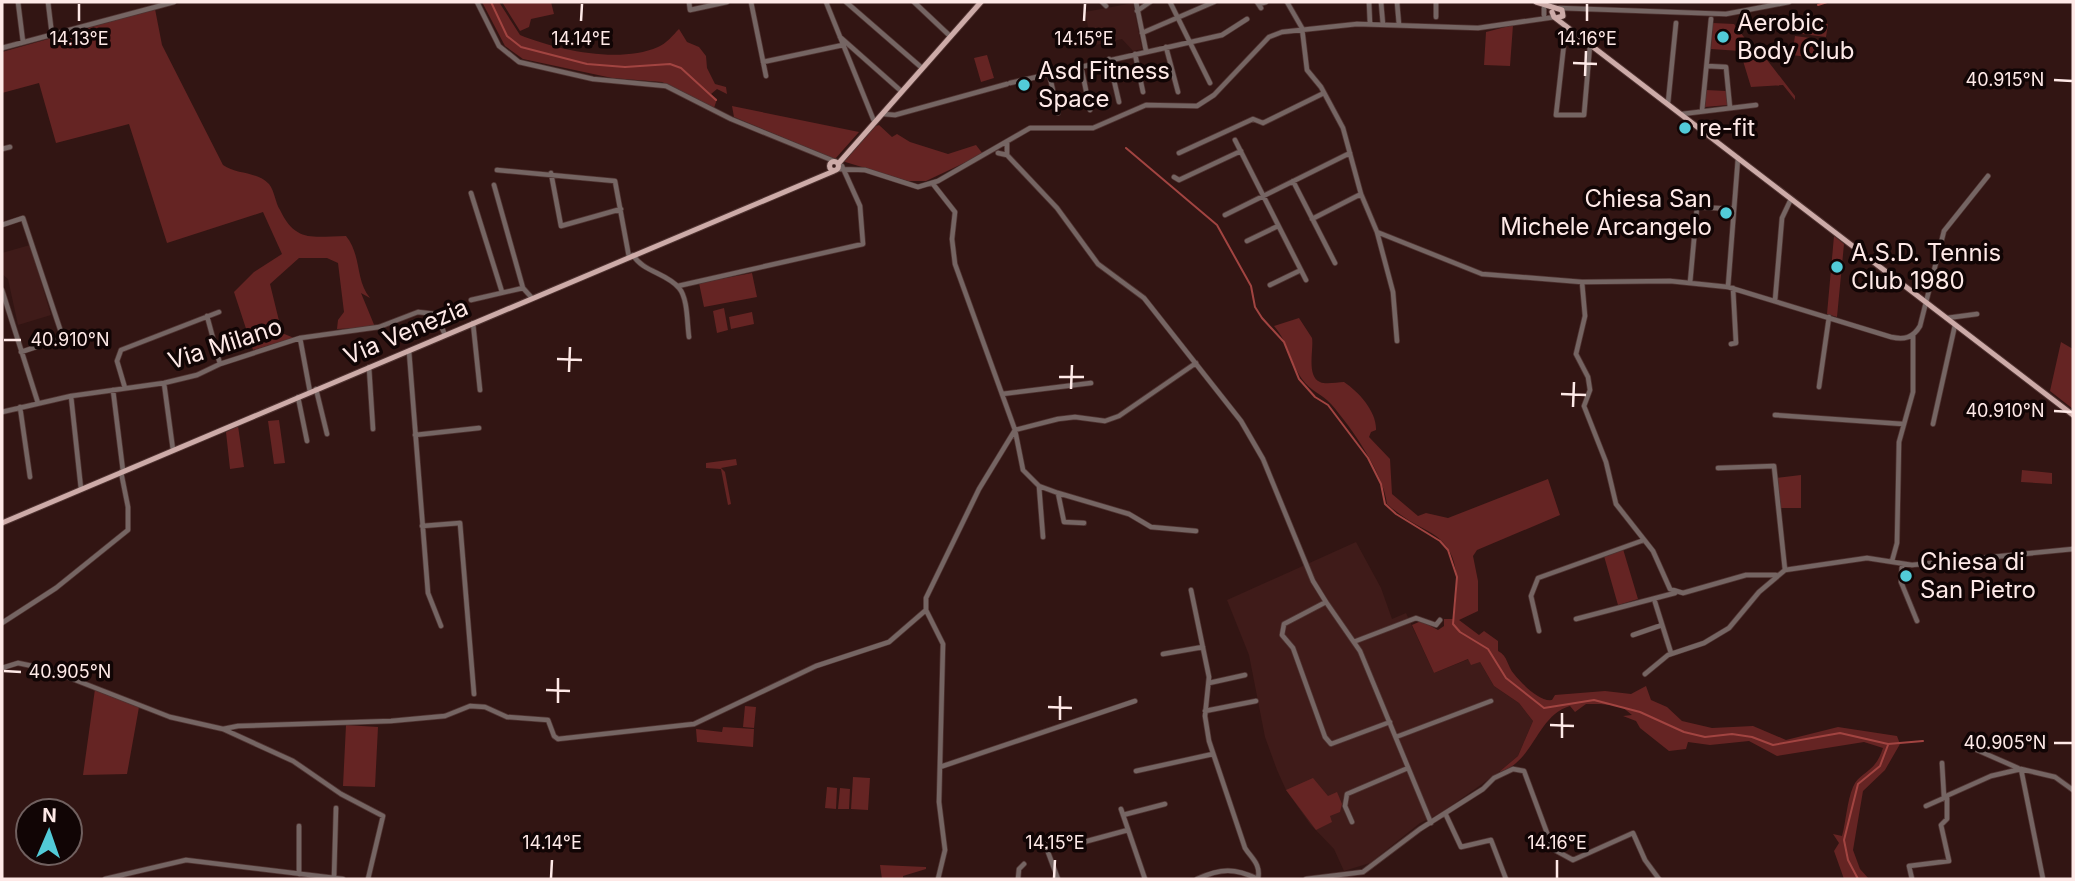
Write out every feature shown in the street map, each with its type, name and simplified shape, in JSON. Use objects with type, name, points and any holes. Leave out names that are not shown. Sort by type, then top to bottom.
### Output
[{"type":"main road","points":[[835,164],[981,2]]},
{"type":"main road","points":[[1536,2],[1557,13]]},
{"type":"main road","points":[[1536,2],[1557,13],[1567,25],[2073,415]]},
{"type":"main road","name":"Via Venezia","points":[[2,523],[824,175],[835,164]]},
{"type":"street","points":[[18,2],[23,42]]},
{"type":"street","points":[[47,2],[52,34]]},
{"type":"street","points":[[2,48],[174,2]]},
{"type":"street","points":[[477,2],[499,46],[519,62],[593,79],[666,86],[707,108],[835,164],[865,170],[918,187],[933,184],[1030,128],[1093,128],[1146,105],[1197,106],[1205,103],[1269,37],[1302,28],[1370,24],[1478,28],[1535,20],[1557,13]]},
{"type":"street","points":[[689,2],[691,10],[726,2]]},
{"type":"street","points":[[751,2],[766,75]]},
{"type":"street","points":[[826,2],[873,122]]},
{"type":"street","points":[[846,2],[922,68]]},
{"type":"street","points":[[914,2],[950,36]]},
{"type":"street","points":[[1136,2],[1146,51]]},
{"type":"street","points":[[1137,11],[1150,2]]},
{"type":"street","points":[[1170,2],[1210,83]]},
{"type":"street","points":[[1142,33],[1214,2]]},
{"type":"street","points":[[1259,5],[1266,2]]},
{"type":"street","points":[[1287,2],[1302,28],[1307,69],[1343,128],[1361,194],[1377,232],[1393,292],[1396,341]]},
{"type":"street","points":[[1369,2],[1370,24]]},
{"type":"street","points":[[1381,2],[1383,25]]},
{"type":"street","points":[[1397,2],[1399,25]]},
{"type":"street","points":[[1436,2],[1436,17]]},
{"type":"street","points":[[1584,2],[1585,9]]},
{"type":"street","points":[[1535,20],[1544,15],[1585,9],[1726,14],[1789,2]]},
{"type":"street","points":[[1544,8],[1544,15]]},
{"type":"street","points":[[881,113],[895,114],[1049,73],[1222,35],[1247,19]]},
{"type":"street","points":[[1702,111],[1711,19]]},
{"type":"street","points":[[1668,103],[1676,23]]},
{"type":"street","points":[[1567,25],[1556,115],[1584,115],[1590,42]]},
{"type":"street","points":[[840,37],[901,91]]},
{"type":"street","points":[[763,62],[843,44]]},
{"type":"street","points":[[1167,47],[1178,92]]},
{"type":"street","points":[[1135,54],[1143,92]]},
{"type":"street","points":[[1109,59],[1119,102]]},
{"type":"street","points":[[1081,66],[1090,110]]},
{"type":"street","points":[[1707,66],[1726,67],[1730,108]]},
{"type":"street","points":[[1049,73],[1058,113]]},
{"type":"street","points":[[1179,153],[1253,119],[1263,123],[1324,93]]},
{"type":"street","points":[[1682,114],[1756,105]]},
{"type":"street","points":[[1236,140],[1306,281]]},
{"type":"street","points":[[1007,143],[1007,155]]},
{"type":"street","points":[[2,149],[10,147]]},
{"type":"street","points":[[1174,177],[1179,180],[1241,151]]},
{"type":"street","points":[[998,153],[1007,155],[1057,208],[1093,258],[1144,298],[1248,433],[1313,581],[1326,603],[1356,641],[1432,823]]},
{"type":"street","points":[[1225,215],[1350,153]]},
{"type":"street","points":[[1731,344],[1736,343],[1730,288],[1738,157]]},
{"type":"street","points":[[678,286],[863,244],[860,206],[835,164]]},
{"type":"street","points":[[497,170],[612,179],[617,184],[631,256],[678,286],[683,295],[689,337]]},
{"type":"street","points":[[551,173],[561,226],[621,209]]},
{"type":"street","points":[[1377,232],[1482,274],[1582,282],[1689,283],[1730,288],[1898,339],[1913,335],[1920,326],[1944,231],[1988,176]]},
{"type":"street","points":[[1293,181],[1335,263]]},
{"type":"street","points":[[933,184],[955,212],[952,239],[955,264],[1015,430],[1023,470],[1039,486],[1129,514],[1151,527],[1196,531]]},
{"type":"street","points":[[494,185],[523,288],[532,298]]},
{"type":"street","points":[[471,193],[502,292]]},
{"type":"street","points":[[1312,219],[1361,194]]},
{"type":"street","points":[[1775,301],[1782,218],[1792,198]]},
{"type":"street","points":[[1689,283],[1697,207],[1734,209]]},
{"type":"street","points":[[2,225],[23,218],[63,338],[21,352]]},
{"type":"street","points":[[1247,241],[1278,226]]},
{"type":"street","points":[[1270,285],[1301,270]]},
{"type":"street","points":[[1582,282],[1586,316],[1576,354],[1588,377],[1585,411],[1606,461],[1616,504],[1644,540],[1676,593]]},
{"type":"street","points":[[471,300],[523,288]]},
{"type":"street","points":[[2,290],[38,402]]},
{"type":"street","points":[[125,388],[117,361],[121,350],[219,312]]},
{"type":"street","name":"Via Milano","points":[[2,412],[71,396],[164,383],[197,375],[220,364],[300,338],[379,327],[409,314],[436,314],[445,335]]},
{"type":"street","points":[[1947,318],[1977,314]]},
{"type":"street","points":[[207,316],[220,364]]},
{"type":"street","points":[[1818,387],[1829,317]]},
{"type":"street","points":[[473,322],[480,390]]},
{"type":"street","points":[[1933,424],[1955,325]]},
{"type":"street","points":[[1892,561],[1896,542],[1899,442],[1913,392],[1913,335]]},
{"type":"street","points":[[300,338],[310,392]]},
{"type":"street","points":[[409,350],[428,593],[441,626]]},
{"type":"street","points":[[939,879],[945,850],[939,802],[943,644],[926,610],[929,589],[963,520],[1015,430],[1058,419],[1112,418],[1196,363]]},
{"type":"street","points":[[369,367],[373,429]]},
{"type":"street","points":[[164,383],[173,450]]},
{"type":"street","points":[[1002,394],[1091,383]]},
{"type":"street","points":[[316,389],[327,434]]},
{"type":"street","points":[[2,623],[56,588],[128,530],[128,507],[113,390]]},
{"type":"street","points":[[71,396],[81,489]]},
{"type":"street","points":[[298,397],[307,440]]},
{"type":"street","points":[[20,407],[30,477]]},
{"type":"street","points":[[1775,415],[1903,424]]},
{"type":"street","points":[[415,435],[479,428]]},
{"type":"street","points":[[1718,468],[1774,466],[1785,570]]},
{"type":"street","points":[[1039,486],[1043,537]]},
{"type":"street","points":[[1058,493],[1064,522],[1084,523]]},
{"type":"street","points":[[422,526],[460,523],[474,694]]},
{"type":"street","points":[[1539,631],[1531,596],[1538,578],[1644,540]]},
{"type":"street","points":[[1645,674],[1671,653],[1704,643],[1728,628],[1776,575],[1785,570],[1867,558],[1902,564],[1999,558],[2073,549]]},
{"type":"street","points":[[1902,564],[1901,582],[1917,621]]},
{"type":"street","points":[[1576,619],[1746,575],[1776,575]]},
{"type":"street","points":[[1191,590],[1209,683],[1205,711],[1213,754],[1245,848],[1254,856],[1259,874],[1258,879],[1242,871],[1228,869],[1197,879]]},
{"type":"street","points":[[1655,602],[1671,653]]},
{"type":"street","points":[[1326,603],[1287,621],[1282,629],[1284,640],[1293,648],[1325,737],[1335,745],[1390,722]]},
{"type":"street","points":[[223,729],[431,717],[447,715],[462,707],[478,706],[507,717],[548,720],[554,736],[558,739],[694,724],[816,666],[889,642],[926,610]]},
{"type":"street","points":[[1356,641],[1416,618],[1436,625],[1440,620]]},
{"type":"street","points":[[1633,635],[1662,625]]},
{"type":"street","points":[[1163,654],[1203,647]]},
{"type":"street","points":[[2,668],[18,663],[47,669],[170,717],[223,729],[293,761],[341,794],[383,816],[368,879]]},
{"type":"street","points":[[1209,683],[1245,675]]},
{"type":"street","points":[[940,767],[1135,701]]},
{"type":"street","points":[[1205,711],[1256,701]]},
{"type":"street","points":[[1396,737],[1491,701]]},
{"type":"street","points":[[1977,750],[2019,768],[2055,777],[2073,790]]},
{"type":"street","points":[[1136,771],[1213,754]]},
{"type":"street","points":[[1912,879],[1909,866],[1948,861],[1941,825],[1947,819],[1942,763]]},
{"type":"street","points":[[1352,822],[1345,806],[1347,794],[1409,768]]},
{"type":"street","points":[[1926,806],[1991,776],[2019,768]]},
{"type":"street","points":[[2019,768],[2043,879]]},
{"type":"street","points":[[1306,879],[1363,872],[1494,778],[1513,769],[1524,771],[1553,849],[1573,860],[1633,833],[1645,860],[1659,879]]},
{"type":"street","points":[[1145,879],[1122,812],[1165,804]]},
{"type":"street","points":[[334,878],[336,808]]},
{"type":"street","points":[[1446,815],[1461,847],[1491,840],[1506,879]]},
{"type":"street","points":[[299,826],[299,874]]},
{"type":"street","points":[[1080,843],[1128,830]]},
{"type":"street","points":[[1042,836],[1058,879]]},
{"type":"street","points":[[104,879],[186,860],[343,879]]},
{"type":"street","points":[[1018,879],[1019,869],[1024,864]]},
{"type":"shaded area","points":[[482,2],[499,2],[520,35],[552,46],[588,53],[607,55],[642,52],[661,46],[679,29],[687,42],[699,47],[706,56],[707,68],[715,84],[726,87],[727,94],[717,89],[711,94],[717,99],[714,108],[662,82],[612,78],[523,59],[505,46]]},
{"type":"shaded area","points":[[502,2],[551,2],[554,14],[531,19],[529,27],[520,31]]},
{"type":"shaded area","points":[[1133,3],[1142,49],[1133,51],[1122,39],[1092,46],[1085,12]]},
{"type":"shaded area","points":[[155,9],[162,45],[223,165],[259,177],[269,184],[286,221],[300,233],[316,237],[346,236],[354,252],[362,284],[370,298],[361,293],[375,327],[337,329],[338,320],[344,312],[338,263],[327,258],[299,258],[270,284],[282,333],[294,338],[253,350],[234,292],[254,272],[282,254],[263,212],[167,243],[129,124],[56,143],[39,83],[2,93],[2,52]]},
{"type":"shaded area","points":[[1796,21],[1828,24],[1826,37],[1794,33]]},
{"type":"shaded area","points":[[1713,23],[1734,24],[1760,58],[1764,56],[1795,96],[1795,100],[1783,85],[1751,87],[1740,51],[1711,49]]},
{"type":"shaded area","points":[[1513,25],[1510,66],[1484,65],[1486,32]]},
{"type":"shaded area","points":[[1795,36],[1826,40],[1823,59],[1792,55]]},
{"type":"shaded area","points":[[987,55],[994,78],[981,82],[974,58]]},
{"type":"shaded area","points":[[1706,90],[1726,91],[1728,105],[1705,107]]},
{"type":"shaded area","points":[[732,106],[859,132],[835,159],[734,117]]},
{"type":"shaded area","points":[[879,125],[892,137],[897,134],[910,142],[948,154],[976,145],[983,154],[926,181],[908,181],[842,161],[873,127]]},
{"type":"shaded area","name":"A.S.D. Tennis Club 1980","points":[[1834,236],[1844,244],[1837,317],[1827,314]]},
{"type":"shaded area","points":[[30,245],[51,315],[18,325],[8,279],[2,274],[2,253]]},
{"type":"shaded area","points":[[752,273],[757,297],[704,307],[699,283]]},
{"type":"shaded area","points":[[724,308],[728,330],[717,333],[713,311]]},
{"type":"shaded area","points":[[752,312],[754,324],[731,329],[729,317]]},
{"type":"shaded area","points":[[1299,318],[1312,338],[1312,368],[1316,379],[1325,383],[1344,382],[1366,403],[1376,423],[1376,430],[1371,432],[1369,437],[1390,459],[1392,494],[1418,516],[1426,513],[1448,518],[1548,479],[1560,515],[1477,550],[1473,556],[1478,581],[1478,611],[1459,620],[1479,635],[1484,631],[1498,641],[1498,651],[1512,671],[1537,695],[1552,700],[1555,695],[1605,691],[1631,694],[1646,686],[1651,700],[1667,707],[1682,721],[1712,728],[1753,726],[1786,740],[1838,727],[1897,736],[1900,744],[1885,770],[1863,791],[1853,850],[1860,869],[1869,879],[1844,879],[1834,851],[1839,843],[1833,834],[1842,836],[1853,787],[1876,763],[1883,748],[1864,742],[1777,756],[1749,741],[1710,745],[1688,742],[1686,749],[1669,751],[1640,728],[1636,721],[1623,716],[1632,715],[1621,706],[1586,704],[1575,712],[1570,706],[1559,711],[1549,719],[1520,759],[1499,772],[1518,756],[1533,721],[1519,703],[1494,686],[1480,662],[1471,665],[1468,659],[1434,673],[1412,625],[1421,621],[1438,630],[1444,626],[1444,619],[1454,619],[1457,582],[1453,558],[1440,539],[1387,504],[1380,479],[1357,438],[1331,404],[1302,379],[1274,326]]},
{"type":"shaded area","points":[[2061,342],[2073,349],[2073,409],[2050,391]]},
{"type":"shaded area","points":[[279,420],[285,463],[274,464],[268,421]]},
{"type":"shaded area","points":[[238,426],[244,467],[230,469],[226,432]]},
{"type":"shaded area","points":[[736,459],[737,465],[721,468],[725,472],[731,504],[728,505],[721,469],[706,468],[706,463]]},
{"type":"shaded area","points":[[2022,470],[2052,473],[2052,484],[2021,482]]},
{"type":"shaded area","points":[[1801,475],[1801,508],[1780,508],[1775,478]]},
{"type":"shaded area","points":[[1356,542],[1381,588],[1392,619],[1406,613],[1434,673],[1469,659],[1480,662],[1494,686],[1519,703],[1533,721],[1518,756],[1499,772],[1441,813],[1420,823],[1370,863],[1344,871],[1334,849],[1310,824],[1286,790],[1277,770],[1265,737],[1249,655],[1227,600]]},
{"type":"shaded area","points":[[1623,549],[1638,599],[1618,605],[1604,556]]},
{"type":"shaded area","points":[[95,689],[139,707],[127,774],[83,775]]},
{"type":"shaded area","points":[[745,706],[756,707],[754,728],[743,727]]},
{"type":"shaded area","points":[[346,725],[378,727],[375,787],[343,786]]},
{"type":"shaded area","points":[[723,727],[754,729],[753,747],[697,742],[696,729],[722,732]]},
{"type":"shaded area","points":[[853,777],[870,778],[868,810],[851,809]]},
{"type":"shaded area","points":[[1313,778],[1328,796],[1337,792],[1342,804],[1340,812],[1330,816],[1332,822],[1316,830],[1286,790]]},
{"type":"shaded area","points":[[827,787],[837,788],[836,809],[825,808]]},
{"type":"shaded area","points":[[840,788],[850,789],[849,809],[838,809]]},
{"type":"shaded area","points":[[880,865],[926,869],[903,876],[903,879],[882,879]]},
{"type":"waterway","points":[[491,2],[507,36],[521,47],[587,64],[625,67],[670,64],[681,68],[716,100]]},
{"type":"waterway","points":[[1818,5],[1827,2]]},
{"type":"waterway","points":[[1126,148],[1217,225],[1251,286],[1255,307],[1284,342],[1299,379],[1315,397],[1328,405],[1368,458],[1381,484],[1385,504],[1396,514],[1440,541],[1448,550],[1457,577],[1453,624],[1460,632],[1488,649],[1506,678],[1544,708],[1594,700],[1640,712],[1684,732],[1705,737],[1732,734],[1752,737],[1773,745],[1840,733],[1888,744],[1923,741]]},
{"type":"waterway","points":[[1858,879],[1848,860],[1844,840],[1858,784],[1880,766],[1888,745]]},
{"type":"place","name":"Aerobic Body Club","points":[[1723,37]]},
{"type":"place","name":"Asd Fitness Space","points":[[1024,85]]},
{"type":"place","name":"re-fit","points":[[1685,128]]},
{"type":"place","name":"Chiesa San Michele Arcangelo","points":[[1726,213]]},
{"type":"place","name":"A.S.D. Tennis Club 1980","points":[[1837,267]]},
{"type":"place","name":"Chiesa di San Pietro","points":[[1906,576]]}]
